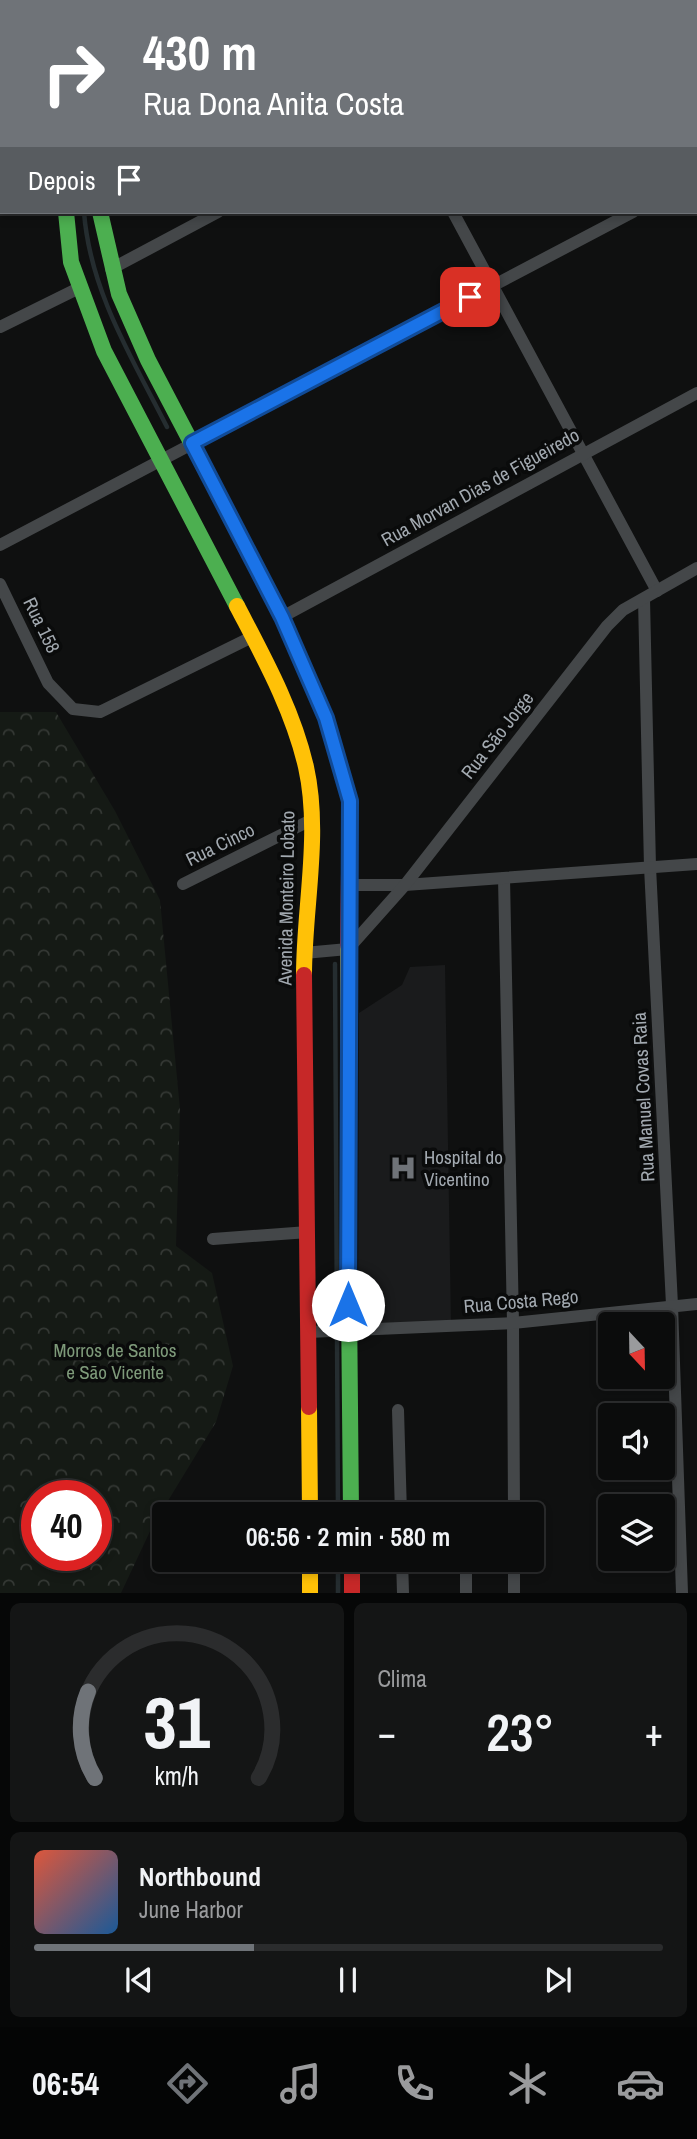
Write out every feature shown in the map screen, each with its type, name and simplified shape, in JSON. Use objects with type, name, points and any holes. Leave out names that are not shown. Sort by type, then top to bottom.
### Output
[{"type":"street","name":"Avenida Monteiro Lobato","points":[[66,214],[71,262],[104,351],[164,459],[282,693],[306,768],[311,820],[307,1232],[312,1332],[310,1502]]},
{"type":"street","points":[[100,214],[111,269],[148,360],[282,617],[326,718],[350,801],[346,949],[344,1330],[351,1502]]},
{"type":"street","points":[[111,269],[214,214]]},
{"type":"street","points":[[454,214],[657,591]]},
{"type":"street","points":[[0,545],[629,214]]},
{"type":"street","points":[[0,327],[79,288]]},
{"type":"street","name":"Rua Morvan Dias de Figueiredo","points":[[282,617],[581,453],[697,393]]},
{"type":"street","name":"Rua São Jorge","points":[[346,949],[405,885],[585,652],[623,610],[697,568]]},
{"type":"street","name":"Rua 158","points":[[0,584],[48,683],[73,709],[100,712],[254,636]]},
{"type":"street","name":"Rua Manuel Covas Raia","points":[[644,599],[650,867],[672,1305],[682,1593]]},
{"type":"street","name":"Rua Cinco","points":[[183,884],[311,820]]},
{"type":"street","points":[[349,886],[405,885],[697,864]]},
{"type":"street","points":[[503,878],[513,1323],[514,1502]]},
{"type":"street","points":[[308,953],[346,949]]},
{"type":"street","points":[[213,1238],[307,1232]]},
{"type":"street","name":"Rua Costa Rego","points":[[312,1332],[513,1323],[697,1304]]},
{"type":"street","points":[[398,1410],[401,1502]]},
{"type":"street","points":[[310,1572],[310,1593]]},
{"type":"street","points":[[352,1572],[352,1593]]},
{"type":"street","points":[[402,1572],[403,1593]]},
{"type":"street","points":[[466,1572],[467,1593]]},
{"type":"street","points":[[514,1572],[514,1593]]},
{"type":"shaded area","name":"Hospital do Vicentino","points":[[445,965],[451,1323],[358,1325],[359,1013],[402,985],[410,967]]},
{"type":"green space","name":"Morros de Santos e São Vicente","points":[[0,712],[56,712],[115,811],[160,900],[180,1109],[176,1246],[212,1273],[233,1366],[216,1422],[167,1502],[152,1502],[152,1527],[121,1593],[0,1593]]},
{"type":"waterway","points":[[84,214],[88,241],[104,297],[167,427]]},
{"type":"waterway","points":[[335,964],[338,1502]]},
{"type":"waterway","points":[[338,1572],[338,1593]]},
{"type":"traffic: fast","points":[[66,214],[71,262],[104,351],[237,606]]},
{"type":"traffic: fast","points":[[100,214],[119,294],[148,360],[225,507]]},
{"type":"traffic: fast","points":[[349,1301],[351,1502]]},
{"type":"traffic: slow","points":[[237,606],[286,705],[306,767],[312,844],[304,975]]},
{"type":"traffic: slow","points":[[348,945],[349,1301]]},
{"type":"traffic: slow","points":[[309,1407],[310,1502]]},
{"type":"traffic: slow","points":[[310,1572],[310,1593]]},
{"type":"traffic: jam","points":[[225,507],[282,617],[326,718],[350,801],[348,945]]},
{"type":"traffic: jam","points":[[304,975],[309,1407]]},
{"type":"traffic: jam","points":[[352,1572],[352,1593]]},
{"type":"place","name":"Hospital do Vicentino","points":[[403,1168]]},
{"type":"route","points":[[348,1305],[350,801],[326,718],[282,617],[192,443],[470,297]]}]
